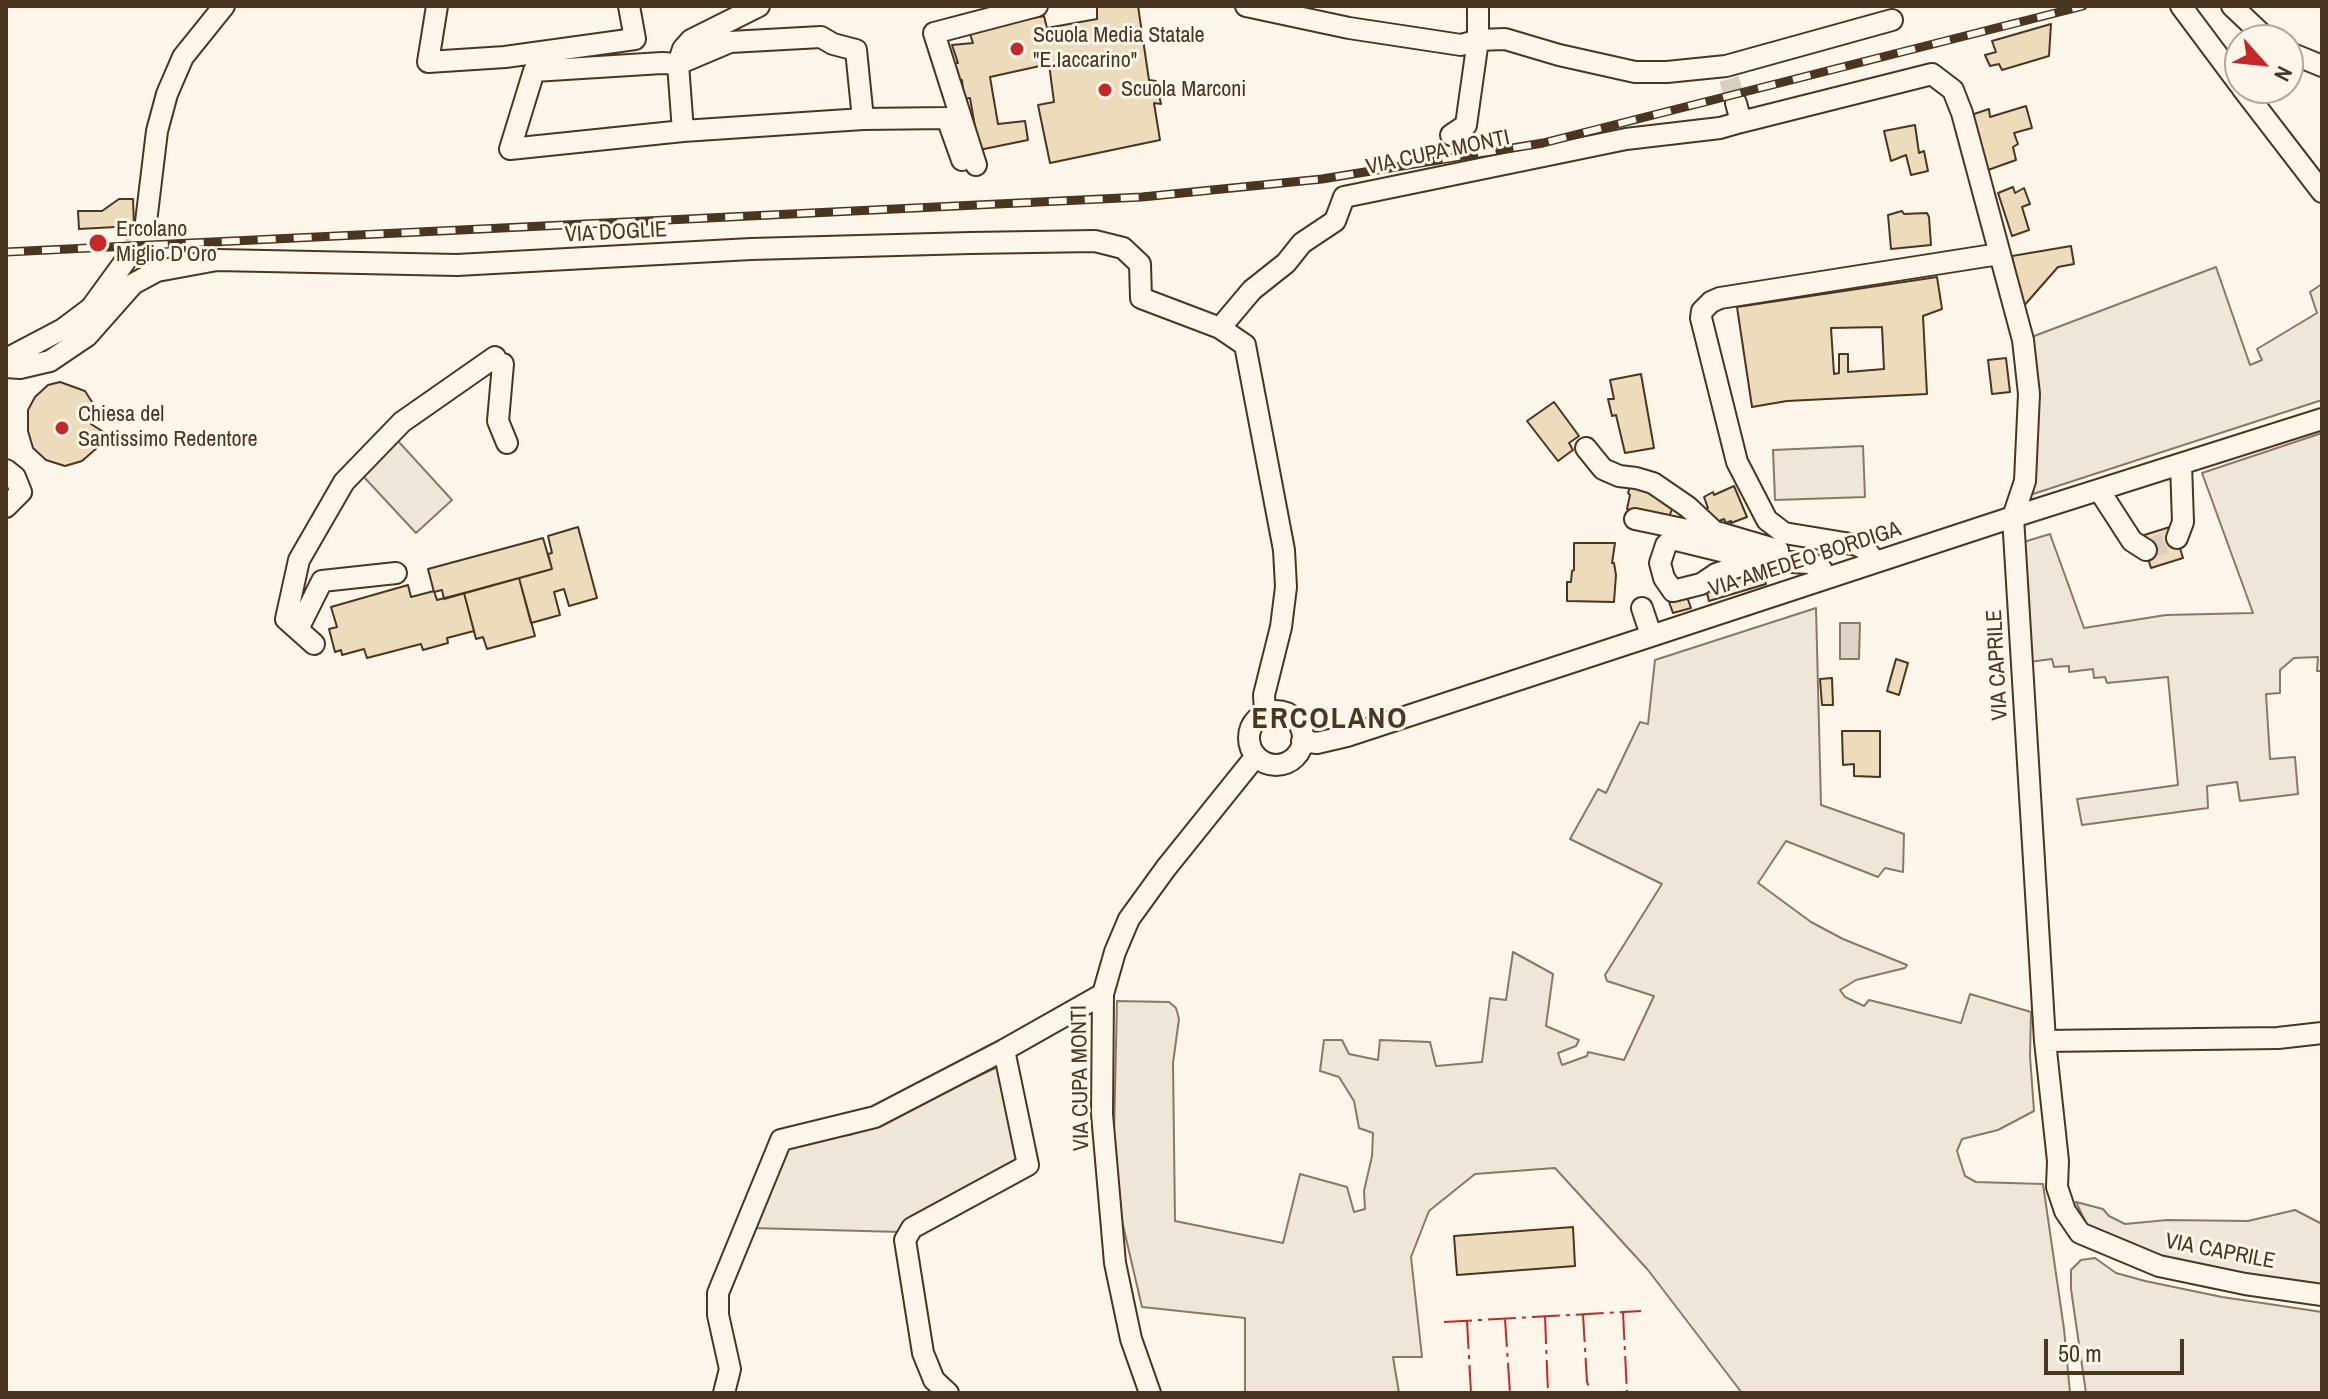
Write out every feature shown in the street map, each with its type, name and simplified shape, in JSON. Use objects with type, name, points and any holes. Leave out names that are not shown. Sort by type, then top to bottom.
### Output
[{"type":"street","points":[[437,6],[428,62],[505,57],[635,39],[629,6]]},
{"type":"street","points":[[683,131],[678,64],[683,49],[691,40],[759,6]]},
{"type":"street","points":[[863,119],[856,50],[821,37],[730,42],[678,64],[534,71],[510,149],[683,131],[863,119],[947,118],[969,162],[934,33],[1037,6]]},
{"type":"street","points":[[1246,6],[1349,28],[1461,45],[1478,40],[1505,39],[1635,72],[1728,72],[1884,13]]},
{"type":"street","points":[[1451,135],[1466,125],[1478,40],[1478,6]]},
{"type":"street","points":[[2181,6],[2224,64]]},
{"type":"street","points":[[2232,6],[2248,24]]},
{"type":"street","points":[[146,222],[157,131],[167,94],[183,57],[220,9]]},
{"type":"street","name":"VIA CAPRILE","points":[[1738,112],[1932,74],[1953,90],[1962,113],[2023,340],[2029,394],[2025,481],[2013,517],[2045,1041],[2058,1161],[2057,1187],[2065,1211],[2080,1233],[2159,1266],[2245,1284],[2322,1295]]},
{"type":"street","points":[[2254,104],[2322,192]]},
{"type":"street","name":"VIA CUPA MONTI","points":[[1220,328],[1252,290],[1286,263],[1302,243],[1335,221],[1344,197],[1626,139],[1720,128],[1738,112]]},
{"type":"street","name":"VIA DOGLIE","points":[[6,367],[20,368],[50,361],[87,336],[133,284],[157,271],[217,260],[457,265],[751,249],[1095,241],[1123,248],[1140,264],[1141,298],[1220,328]]},
{"type":"street","points":[[1869,564],[1865,549],[1857,545],[1784,533],[1767,520],[1737,462],[1701,318],[1702,311],[1720,298],[1999,254]]},
{"type":"street","points":[[6,359],[63,329],[91,308],[126,260]]},
{"type":"street","points":[[1220,328],[1245,345],[1284,550],[1286,587],[1281,627],[1264,695],[1265,713]]},
{"type":"street","points":[[314,644],[286,619],[299,560],[344,482],[359,463],[402,422],[499,361],[498,421],[507,443]]},
{"type":"street","name":"VIA AMEDEO BORDIGA","points":[[1302,741],[1317,743],[1347,736],[2322,419]]},
{"type":"street","points":[[1586,448],[1603,469],[1619,476],[1653,483],[1688,507],[1716,533]]},
{"type":"street","points":[[2177,538],[2183,522],[2181,464]]},
{"type":"street","points":[[6,470],[15,477],[21,492],[6,507]]},
{"type":"street","points":[[2099,490],[2132,541],[2146,550]]},
{"type":"street","points":[[1635,519],[1716,533],[1779,551],[1830,554],[1869,564]]},
{"type":"street","points":[[1758,560],[1809,563],[1820,567],[1827,578]]},
{"type":"street","points":[[298,629],[322,581],[396,573]]},
{"type":"street","points":[[1642,608],[1651,635]]},
{"type":"street","points":[[1265,713],[1286,713],[1301,727],[1302,741],[1295,757],[1286,763],[1266,763],[1256,756],[1249,738],[1256,719],[1265,713]]},
{"type":"street","name":"VIA CUPA MONTI","points":[[1150,1393],[1131,1339],[1115,1263],[1102,1114],[1103,994],[1115,952],[1129,919],[1256,756]]},
{"type":"street","points":[[724,1393],[730,1369],[718,1315],[718,1293],[781,1140],[875,1117],[1103,994]]},
{"type":"street","points":[[2045,1041],[2278,1038],[2322,1033]]},
{"type":"street","points":[[948,1393],[934,1380],[923,1353],[906,1235],[912,1228],[1028,1165],[1004,1050]]},
{"type":"shaded area","points":[[2216,267],[2250,365],[2262,360],[2257,349],[2317,313],[2310,292],[2322,284],[2322,400],[2033,494],[2037,432],[2029,338]]},
{"type":"shaded area","points":[[2322,433],[2322,671],[2317,671],[2318,657],[2294,658],[2280,670],[2280,693],[2266,694],[2270,759],[2295,757],[2298,794],[2240,801],[2237,782],[2207,786],[2208,808],[2082,825],[2077,799],[2178,785],[2168,677],[2107,683],[2105,677],[2094,678],[2093,669],[2069,672],[2069,666],[2054,667],[2052,659],[2029,662],[2017,544],[2050,534],[2084,628],[2166,615],[2253,613],[2202,473]]},
{"type":"shaded area","points":[[398,441],[452,500],[416,533],[362,475]]},
{"type":"shaded area","points":[[1863,446],[1865,497],[1775,500],[1773,450]]},
{"type":"shaded area","points":[[1816,608],[1821,805],[1904,834],[1903,872],[1885,868],[1878,877],[1786,841],[1758,883],[1811,922],[1843,939],[1907,965],[1856,980],[1840,990],[1845,997],[1864,1006],[1869,1000],[1961,1023],[1970,994],[2031,1012],[2034,1111],[1998,1130],[1962,1139],[1957,1151],[1965,1176],[1976,1182],[2043,1184],[2070,1393],[1742,1393],[1648,1270],[1555,1168],[1475,1174],[1429,1211],[1411,1257],[1422,1357],[1393,1357],[1399,1393],[1245,1393],[1245,1318],[1142,1307],[1115,1191],[1117,1001],[1169,1002],[1176,1008],[1179,1019],[1173,1063],[1175,1221],[1283,1243],[1300,1174],[1347,1187],[1354,1212],[1365,1209],[1364,1191],[1372,1156],[1373,1133],[1359,1128],[1354,1101],[1339,1077],[1320,1071],[1324,1040],[1342,1040],[1349,1054],[1378,1060],[1380,1040],[1430,1042],[1436,1066],[1482,1062],[1490,998],[1506,1000],[1513,952],[1553,974],[1546,1026],[1579,1040],[1576,1046],[1558,1053],[1562,1065],[1587,1056],[1588,1052],[1624,1060],[1654,996],[1607,981],[1605,975],[1662,884],[1570,839],[1598,789],[1606,793],[1640,722],[1648,724],[1655,660]]},
{"type":"shaded area","points":[[1840,623],[1860,623],[1859,659],[1840,659]]},
{"type":"shaded area","points":[[1002,1065],[1019,1160],[901,1232],[751,1228],[784,1149],[799,1140],[850,1135]]},
{"type":"shaded area","points":[[2076,1202],[2103,1209],[2109,1216],[2125,1224],[2167,1220],[2248,1221],[2295,1210],[2322,1224],[2322,1287],[2138,1254],[2087,1225]]},
{"type":"shaded area","points":[[2095,1258],[2116,1273],[2145,1281],[2222,1297],[2322,1312],[2322,1393],[2086,1393],[2071,1270],[2081,1260]]},
{"type":"building","name":"Scuola Marconi","points":[[1097,6],[1138,6],[1149,80],[1156,81],[1161,104],[1154,103],[1160,140],[1050,163],[1038,105],[1054,102],[1049,64],[990,77],[998,124],[1025,121],[1028,140],[979,150],[970,98],[964,99],[962,80],[955,80],[951,63],[958,63],[952,45],[973,43],[969,31],[1044,16],[1047,28],[1097,19]]},
{"type":"building","points":[[2051,24],[2049,56],[2002,70],[1999,64],[1990,66],[1985,55],[1996,52],[1992,41]]},
{"type":"building","points":[[2026,106],[2032,128],[2014,133],[2018,144],[2013,147],[2016,160],[1988,170],[1971,115],[1989,109],[1990,117]]},
{"type":"building","points":[[1915,125],[1919,153],[1924,151],[1928,171],[1911,175],[1906,155],[1891,161],[1884,131]]},
{"type":"building","points":[[2013,187],[2015,193],[2024,188],[2030,204],[2022,207],[2029,230],[2012,236],[1998,193]]},
{"type":"building","points":[[119,199],[133,199],[134,226],[79,229],[78,211],[102,211]]},
{"type":"building","points":[[1902,211],[1904,214],[1927,213],[1931,245],[1891,249],[1888,215]]},
{"type":"building","points":[[2071,246],[2074,264],[2058,267],[2022,308],[2012,256]]},
{"type":"building","points":[[1937,277],[1942,309],[1923,316],[1927,394],[1787,401],[1752,407],[1737,307]],"holes":[[[1882,327],[1884,369],[1848,372],[1848,354],[1839,354],[1839,373],[1834,374],[1831,328]]]},
{"type":"building","points":[[2006,358],[2010,392],[1992,394],[1988,360]]},
{"type":"building","points":[[1641,374],[1654,448],[1625,453],[1616,415],[1612,416],[1608,399],[1614,399],[1610,380]]},
{"type":"building","name":"Chiesa del Santissimo Redentore","points":[[60,382],[85,391],[92,402],[91,424],[105,433],[98,447],[82,461],[65,466],[46,460],[33,448],[28,431],[28,410],[35,397],[48,385]]},
{"type":"building","points":[[1554,402],[1579,436],[1569,443],[1573,450],[1558,461],[1527,421]]},
{"type":"building","points":[[1631,484],[1675,501],[1668,520],[1627,509]]},
{"type":"building","points":[[1734,486],[1747,517],[1731,523],[1726,523],[1724,519],[1712,524],[1705,509],[1708,508],[1704,497]]},
{"type":"building","points":[[2173,526],[2183,558],[2151,568],[2141,536]]},
{"type":"building","points":[[578,527],[597,598],[569,606],[564,589],[554,592],[560,615],[531,623],[519,578],[552,569],[548,536]]},
{"type":"building","points":[[543,538],[552,569],[444,599],[442,590],[434,592],[428,569]]},
{"type":"building","points":[[1574,543],[1615,543],[1612,563],[1616,575],[1614,602],[1567,601],[1567,582],[1571,582],[1574,570]]},
{"type":"building","points":[[1761,570],[1766,584],[1709,601],[1706,589],[1724,583],[1722,579]]},
{"type":"building","points":[[519,578],[535,636],[487,649],[483,637],[476,639],[464,593]]},
{"type":"building","points":[[408,585],[411,597],[434,591],[437,600],[464,593],[474,631],[447,638],[448,643],[423,650],[421,644],[367,658],[364,649],[342,655],[341,650],[335,652],[329,629],[337,627],[331,607]]},
{"type":"building","points":[[1687,597],[1691,608],[1673,613],[1669,602]]},
{"type":"building","points":[[1896,659],[1908,663],[1899,695],[1887,691]]},
{"type":"building","points":[[1832,678],[1833,705],[1822,705],[1820,679]]},
{"type":"building","points":[[1842,731],[1880,731],[1880,777],[1854,776],[1854,764],[1843,765]]},
{"type":"building","points":[[1573,1227],[1575,1266],[1457,1275],[1454,1236]]},
{"type":"tunnel","points":[[1729,79],[1736,103]]},
{"type":"tunnel","points":[[126,260],[146,222]]},
{"type":"tunnel","points":[[2146,550],[2177,538]]},
{"type":"railway","points":[[6,252],[1142,197],[1322,179],[1543,143],[2083,6]]},
{"type":"power","points":[[1444,1322],[1641,1311]]},
{"type":"power","points":[[1623,1312],[1627,1393]]},
{"type":"power","points":[[1583,1314],[1587,1382],[1592,1393]]},
{"type":"power","points":[[1545,1316],[1548,1393]]},
{"type":"power","points":[[1505,1319],[1510,1393]]},
{"type":"power","points":[[1467,1321],[1471,1393]]},
{"type":"place","name":"Scuola Media Statale \"E.Iaccarino\"","points":[[1017,49]]},
{"type":"place","name":"Scuola Marconi","points":[[1105,90]]},
{"type":"place","name":"Ercolano Miglio D'Oro","points":[[98,243]]},
{"type":"place","name":"Chiesa del Santissimo Redentore","points":[[62,428]]},
{"type":"district","name":"ERCOLANO","points":[[1330,720]]}]
